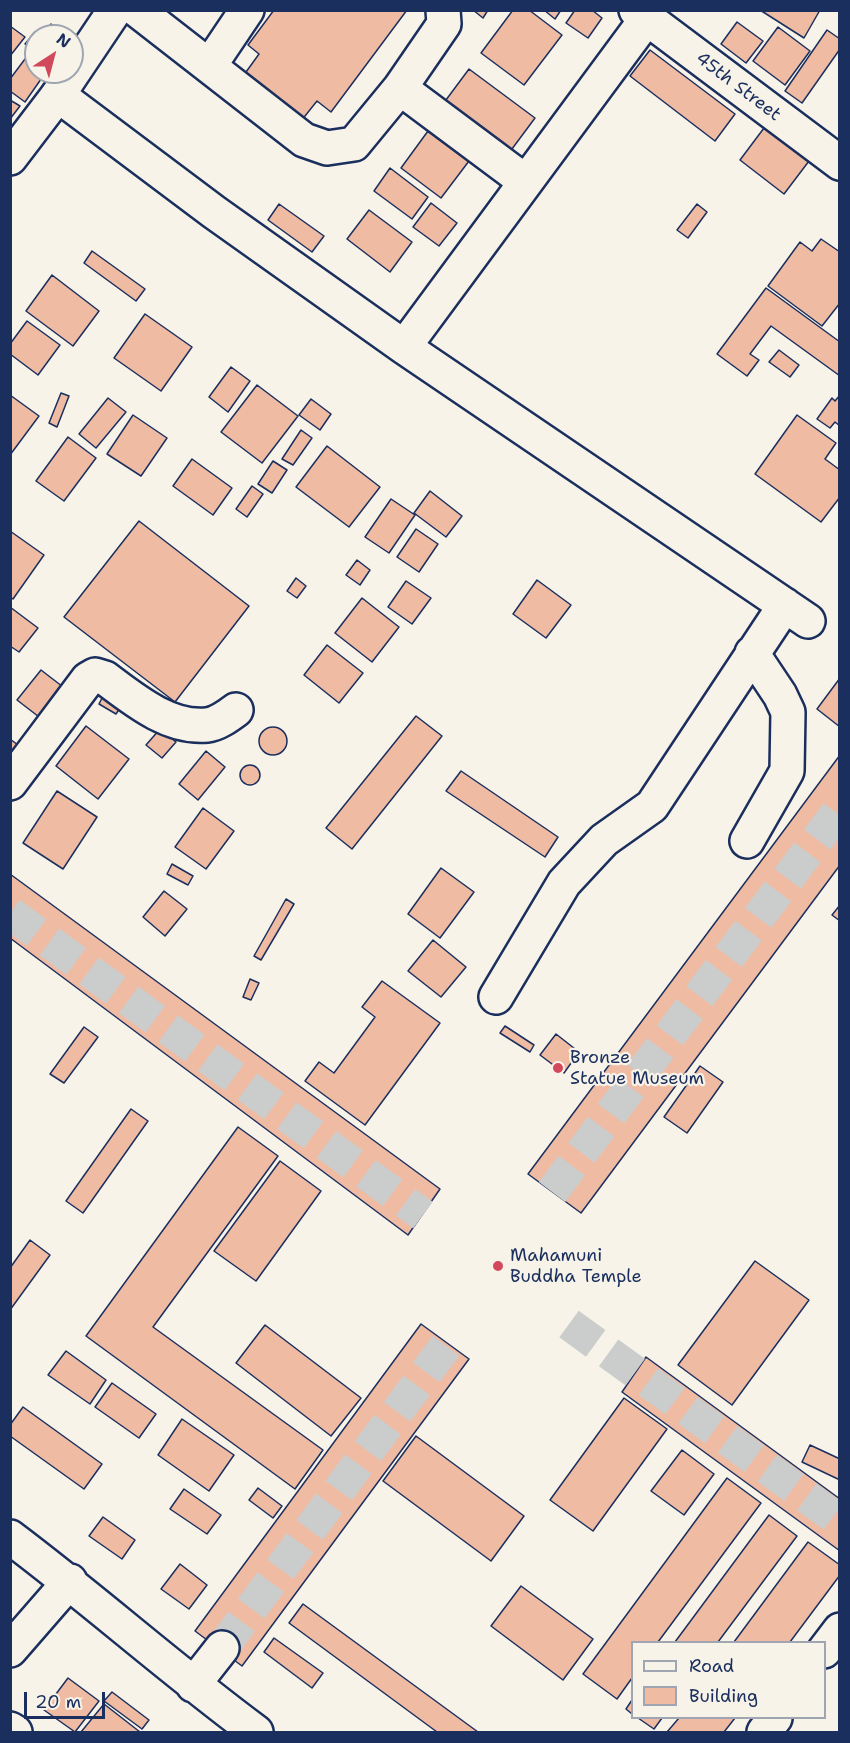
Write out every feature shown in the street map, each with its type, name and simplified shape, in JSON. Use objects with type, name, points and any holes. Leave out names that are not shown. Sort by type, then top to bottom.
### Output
[{"type":"street","points":[[10,158],[58,95],[115,10]]},
{"type":"street","points":[[137,10],[304,140],[327,148],[354,144],[400,88],[444,24],[443,10]]},
{"type":"street","points":[[210,65],[247,10]]},
{"type":"street","points":[[404,347],[526,182],[642,14]]},
{"type":"street","name":"45th Street","points":[[642,14],[840,164]]},
{"type":"street","points":[[400,88],[526,182]]},
{"type":"street","points":[[58,95],[214,212],[404,347],[796,613],[752,653],[652,806],[604,840],[564,884],[496,997]]},
{"type":"street","points":[[747,842],[787,771],[788,712],[780,695],[752,653]]},
{"type":"street","points":[[10,783],[88,679],[95,675],[105,678],[158,713],[175,721],[193,725],[209,725],[236,710]]},
{"type":"street","points":[[10,1537],[70,1581],[193,1685],[256,1732]]},
{"type":"street","points":[[10,1650],[70,1581]]},
{"type":"street","points":[[826,1650],[840,1630]]},
{"type":"street","points":[[193,1685],[222,1648]]},
{"type":"street","points":[[764,1732],[775,1719]]},
{"type":"street","points":[[10,1729],[15,1732]]},
{"type":"building","points":[[274,10],[407,10],[331,112],[317,101],[301,121],[241,79],[259,54],[248,45]]},
{"type":"building","points":[[473,10],[488,10],[483,18]]},
{"type":"building","points":[[513,10],[529,10],[562,35],[524,85],[481,53]]},
{"type":"building","points":[[544,10],[561,10],[555,19]]},
{"type":"building","points":[[575,10],[592,10],[602,18],[588,38],[566,23]]},
{"type":"building","points":[[760,10],[820,10],[804,38]]},
{"type":"building","points":[[737,22],[763,41],[746,63],[721,44]]},
{"type":"building","points":[[10,26],[24,38],[10,56]]},
{"type":"building","points":[[778,27],[810,51],[785,85],[753,61]]},
{"type":"building","points":[[827,30],[840,39],[840,49],[802,103],[785,91]]},
{"type":"building","points":[[650,50],[735,114],[715,141],[630,76]]},
{"type":"building","points":[[24,60],[24,84],[38,84],[25,102],[10,91],[10,79]]},
{"type":"building","points":[[469,69],[535,118],[506,157],[440,108]]},
{"type":"building","points":[[10,100],[20,106],[10,119]]},
{"type":"building","points":[[764,128],[809,161],[784,194],[740,160]]},
{"type":"building","points":[[428,131],[469,161],[441,198],[401,168]]},
{"type":"building","points":[[390,168],[428,197],[412,219],[374,191]]},
{"type":"building","points":[[431,203],[457,223],[439,246],[413,227]]},
{"type":"building","points":[[279,204],[324,236],[312,252],[268,220]]},
{"type":"building","points":[[697,204],[707,212],[688,238],[677,230]]},
{"type":"building","points":[[369,210],[412,242],[390,272],[347,239]]},
{"type":"building","points":[[821,239],[840,252],[840,303],[822,326],[768,286],[800,242],[812,251]]},
{"type":"building","points":[[92,251],[145,289],[136,301],[84,263]]},
{"type":"building","points":[[52,275],[99,311],[73,346],[26,311]]},
{"type":"building","points":[[766,288],[840,342],[840,376],[771,326],[750,354],[759,360],[747,376],[717,354]]},
{"type":"building","points":[[145,314],[192,347],[161,391],[114,358]]},
{"type":"building","points":[[27,321],[60,345],[38,375],[10,354],[10,344]]},
{"type":"building","points":[[779,350],[799,365],[790,377],[769,362]]},
{"type":"building","points":[[231,367],[250,381],[228,412],[209,397]]},
{"type":"building","points":[[257,385],[298,416],[262,463],[221,432]]},
{"type":"building","points":[[61,393],[69,396],[57,427],[49,423]]},
{"type":"building","points":[[10,395],[39,416],[10,455]]},
{"type":"building","points":[[840,395],[840,426],[835,422],[830,428],[817,419],[832,398],[835,401]]},
{"type":"building","points":[[108,398],[126,412],[96,448],[79,434]]},
{"type":"building","points":[[311,399],[331,414],[320,430],[299,415]]},
{"type":"building","points":[[133,415],[167,438],[141,476],[107,454]]},
{"type":"building","points":[[797,415],[836,443],[825,459],[840,470],[840,497],[821,522],[755,474]]},
{"type":"building","points":[[301,430],[312,438],[293,465],[282,459]]},
{"type":"building","points":[[68,437],[96,458],[64,501],[36,481]]},
{"type":"building","points":[[327,446],[380,487],[349,527],[296,487]]},
{"type":"building","points":[[192,459],[232,488],[213,515],[173,486]]},
{"type":"building","points":[[273,461],[287,470],[272,493],[258,484]]},
{"type":"building","points":[[252,486],[263,494],[247,517],[236,509]]},
{"type":"building","points":[[430,491],[462,516],[446,537],[414,513]]},
{"type":"building","points":[[391,499],[415,515],[389,553],[365,537]]},
{"type":"building","points":[[139,521],[249,606],[175,702],[64,617]]},
{"type":"building","points":[[416,529],[438,544],[419,572],[397,557]]},
{"type":"building","points":[[10,531],[44,555],[13,599],[10,597]]},
{"type":"building","points":[[357,560],[370,570],[360,585],[346,575]]},
{"type":"building","points":[[296,578],[306,586],[297,598],[287,591]]},
{"type":"building","points":[[537,580],[571,605],[546,638],[513,614]]},
{"type":"building","points":[[406,581],[431,598],[412,624],[388,607]]},
{"type":"building","points":[[362,598],[399,627],[372,662],[335,633]]},
{"type":"building","points":[[10,607],[38,628],[19,652],[10,646]]},
{"type":"building","points":[[327,645],[363,673],[339,703],[304,675]]},
{"type":"building","points":[[41,670],[67,690],[43,720],[17,700]]},
{"type":"building","points":[[840,678],[840,727],[817,709]]},
{"type":"building","points":[[104,694],[122,705],[116,714],[99,704]]},
{"type":"building","points":[[416,716],[442,736],[352,849],[326,828]]},
{"type":"building","points":[[86,726],[129,759],[98,799],[56,766]]},
{"type":"building","points":[[273,727],[283,731],[287,741],[283,751],[273,755],[263,751],[259,741],[263,731]]},
{"type":"building","points":[[160,729],[176,742],[162,758],[146,745]]},
{"type":"building","points":[[10,739],[18,745],[10,755]]},
{"type":"building","points":[[206,751],[225,767],[198,800],[179,784]]},
{"type":"building","points":[[840,755],[840,865],[581,1213],[528,1174]]},
{"type":"building","points":[[250,765],[257,768],[260,775],[257,782],[250,785],[243,782],[240,775],[243,768]]},
{"type":"building","points":[[461,771],[558,837],[545,857],[446,791]]},
{"type":"building","points":[[57,791],[97,817],[63,869],[23,843]]},
{"type":"building","points":[[203,808],[234,831],[206,869],[175,847]]},
{"type":"building","points":[[172,864],[193,876],[188,885],[167,874]]},
{"type":"building","points":[[441,868],[474,892],[440,938],[408,914]]},
{"type":"building","points":[[10,874],[440,1189],[408,1235],[10,938]]},
{"type":"building","points":[[164,891],[187,909],[165,936],[143,917]]},
{"type":"building","points":[[286,899],[294,904],[261,960],[254,956]]},
{"type":"building","points":[[840,905],[840,921],[832,915]]},
{"type":"building","points":[[433,940],[466,967],[441,997],[408,971]]},
{"type":"building","points":[[250,979],[259,983],[251,1000],[243,997]]},
{"type":"building","points":[[382,981],[440,1023],[365,1125],[305,1081],[319,1062],[334,1073],[375,1017],[362,1007]]},
{"type":"building","points":[[505,1026],[534,1045],[530,1052],[500,1033]]},
{"type":"building","points":[[84,1027],[98,1037],[64,1083],[50,1074]]},
{"type":"building","points":[[556,1034],[579,1052],[564,1073],[540,1055]]},
{"type":"building","points":[[700,1066],[723,1082],[687,1133],[664,1117]]},
{"type":"building","points":[[131,1109],[148,1121],[83,1213],[66,1201]]},
{"type":"building","points":[[238,1127],[278,1156],[153,1327],[323,1450],[295,1489],[86,1336]]},
{"type":"building","points":[[280,1161],[321,1191],[256,1281],[214,1251]]},
{"type":"building","points":[[30,1240],[50,1255],[10,1310],[10,1268]]},
{"type":"building","points":[[755,1261],[809,1300],[732,1405],[678,1365]]},
{"type":"building","points":[[421,1324],[469,1359],[242,1666],[195,1631]]},
{"type":"building","points":[[265,1325],[361,1398],[331,1436],[236,1363]]},
{"type":"building","points":[[66,1351],[106,1380],[90,1404],[48,1375]]},
{"type":"building","points":[[646,1357],[840,1499],[840,1551],[622,1392]]},
{"type":"building","points":[[112,1383],[156,1414],[139,1438],[95,1407]]},
{"type":"building","points":[[624,1398],[667,1429],[593,1531],[550,1500]]},
{"type":"building","points":[[23,1407],[102,1464],[84,1489],[10,1436],[10,1425]]},
{"type":"building","points":[[182,1419],[234,1455],[209,1491],[158,1455]]},
{"type":"building","points":[[416,1436],[524,1516],[491,1561],[383,1481]]},
{"type":"building","points":[[810,1445],[840,1459],[840,1480],[802,1462]]},
{"type":"building","points":[[682,1450],[714,1474],[684,1515],[651,1491]]},
{"type":"building","points":[[727,1478],[761,1503],[659,1641],[631,1641],[631,1679],[617,1699],[583,1674]]},
{"type":"building","points":[[258,1488],[282,1506],[273,1518],[249,1500]]},
{"type":"building","points":[[184,1489],[221,1515],[207,1534],[170,1509]]},
{"type":"building","points":[[769,1515],[797,1536],[719,1641],[676,1641]]},
{"type":"building","points":[[103,1517],[135,1540],[122,1559],[89,1536]]},
{"type":"building","points":[[808,1542],[840,1565],[840,1575],[791,1641],[735,1641]]},
{"type":"building","points":[[180,1564],[207,1585],[189,1609],[161,1589]]},
{"type":"building","points":[[521,1586],[593,1639],[563,1680],[491,1626]]},
{"type":"building","points":[[303,1604],[478,1732],[437,1732],[289,1623]]},
{"type":"building","points":[[274,1638],[323,1673],[312,1688],[264,1652]]},
{"type":"building","points":[[68,1678],[99,1701],[75,1732],[44,1710]]},
{"type":"building","points":[[112,1692],[149,1720],[142,1729],[104,1701]]},
{"type":"building","points":[[631,1702],[631,1713],[626,1709]]},
{"type":"building","points":[[104,1704],[140,1732],[81,1732]]},
{"type":"building","points":[[639,1719],[661,1719],[654,1729]]},
{"type":"building","points":[[678,1719],[734,1719],[724,1732],[667,1732]]},
{"type":"tunnel","points":[[552,1192],[840,809]]},
{"type":"tunnel","points":[[10,913],[423,1215]]},
{"type":"tunnel","points":[[569,1324],[840,1521]]},
{"type":"tunnel","points":[[222,1648],[448,1343]]},
{"type":"place","name":"Bronze Statue Museum","points":[[558,1068]]},
{"type":"place","name":"Mahamuni Buddha Temple","points":[[498,1266]]}]
